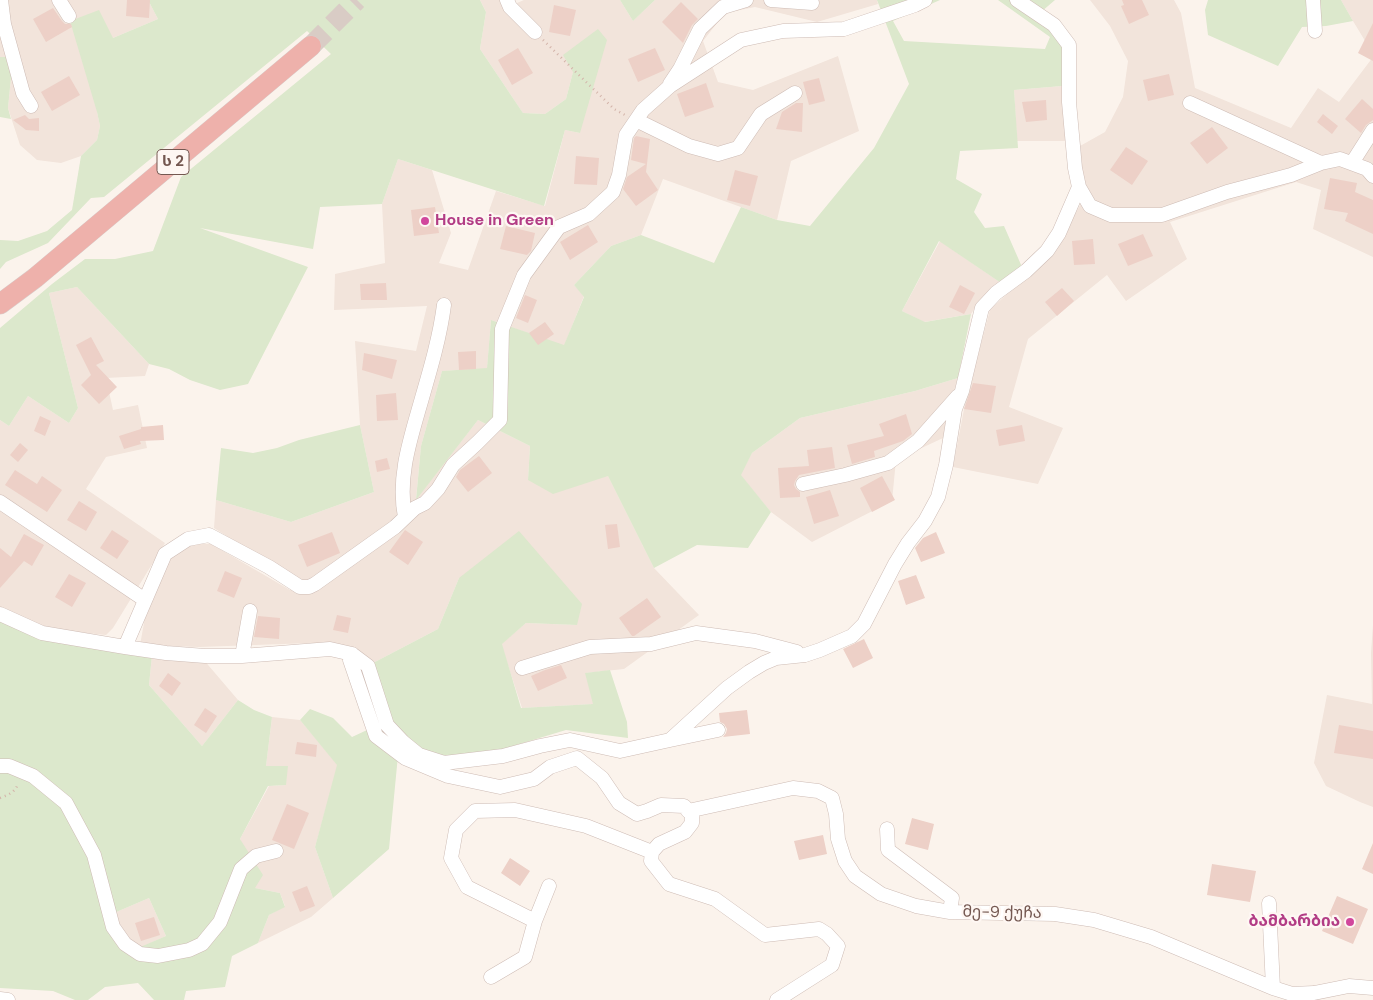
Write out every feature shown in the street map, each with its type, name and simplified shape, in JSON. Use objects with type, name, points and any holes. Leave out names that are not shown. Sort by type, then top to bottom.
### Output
[{"type":"highway","name":"ს 2","points":[[0,304],[35,278],[311,46]]},
{"type":"street","points":[[2,0],[4,24],[23,93],[31,106]]},
{"type":"street","points":[[59,0],[69,16]]},
{"type":"street","points":[[507,0],[510,6],[535,32]]},
{"type":"street","points":[[666,90],[680,69],[700,29],[723,7],[746,0]]},
{"type":"street","points":[[771,0],[812,4]]},
{"type":"street","points":[[125,647],[165,554],[188,539],[209,535],[300,587],[310,587],[395,527],[415,508],[425,503],[438,489],[453,465],[500,420],[502,329],[524,275],[559,227],[589,214],[613,192],[620,175],[626,135],[642,110],[666,90],[741,40],[783,31],[844,28],[925,0]]},
{"type":"street","points":[[1016,0],[1054,25],[1069,44],[1069,102],[1075,168],[1079,187],[1090,206],[1111,215],[1161,215],[1227,192],[1291,175],[1321,162],[1340,159],[1367,169],[1373,176]]},
{"type":"street","points":[[1313,0],[1315,31]]},
{"type":"street","points":[[636,120],[690,146],[718,154],[738,148],[761,114],[795,92]]},
{"type":"street","points":[[1190,104],[1321,162]]},
{"type":"street","points":[[1352,163],[1373,130]]},
{"type":"street","points":[[670,740],[727,688],[748,672],[776,658],[805,655],[820,650],[852,636],[864,624],[895,564],[925,521],[938,497],[956,409],[982,308],[996,294],[1026,271],[1046,251],[1059,233],[1079,187]]},
{"type":"street","points":[[405,517],[402,502],[404,466],[441,330],[444,305]]},
{"type":"street","points":[[803,484],[888,463],[918,440],[962,391]]},
{"type":"street","points":[[0,502],[145,600]]},
{"type":"street","points":[[99,569],[106,557]]},
{"type":"street","points":[[242,656],[250,612]]},
{"type":"street","points":[[0,614],[42,633],[125,647],[204,656],[242,656],[330,650],[352,654],[368,666],[387,725],[419,755],[444,763],[502,756],[570,740],[620,751],[718,730]]},
{"type":"street","points":[[522,668],[590,647],[651,644],[696,633],[755,641],[805,655]]},
{"type":"street","points":[[352,654],[350,660],[376,736],[405,758],[448,776],[500,788],[534,779],[550,767],[577,758],[602,778],[619,804],[637,814],[661,805],[684,806],[692,815],[692,823],[685,832],[659,844],[652,852],[651,861],[669,884],[715,900],[765,935],[819,929],[827,934],[838,946],[832,965],[777,1000]]},
{"type":"street","points":[[0,766],[9,766],[33,776],[66,803],[94,855],[113,927],[125,944],[140,954],[158,956],[189,950],[202,944],[220,922],[241,869],[256,856],[276,851]]},
{"type":"street","name":"მე-9 ქუჩა","points":[[688,811],[793,788],[818,791],[832,798],[836,814],[838,839],[845,861],[856,876],[881,894],[916,906],[950,912],[1055,914],[1094,920],[1151,936],[1273,988],[1292,994],[1314,993],[1349,986],[1373,988]]},
{"type":"street","points":[[535,921],[467,887],[463,880],[451,858],[456,830],[475,812],[515,810],[586,826],[652,852]]},
{"type":"street","points":[[886,829],[888,850],[952,898],[950,912]]},
{"type":"street","points":[[491,977],[525,957],[535,921],[550,886]]},
{"type":"street","points":[[1269,902],[1273,988]]},
{"type":"street","points":[[0,999],[8,1000]]},
{"type":"path","points":[[535,32],[614,109],[636,120]]},
{"type":"path","points":[[0,798],[10,794],[17,788],[19,781],[13,778]]},
{"type":"shaded area","points":[[1,0],[148,0],[158,19],[113,38],[97,112],[100,126],[97,140],[81,156],[61,163],[37,160],[20,145],[8,108],[13,57],[0,57]]},
{"type":"shaded area","points":[[480,0],[507,0],[510,6],[524,0],[620,0],[633,21],[655,0],[877,0],[878,4],[817,22],[755,7],[725,13],[703,41],[718,82],[753,90],[838,56],[859,131],[791,161],[777,220],[663,179],[641,235],[611,246],[574,285],[584,296],[564,346],[491,320],[487,369],[442,371],[421,446],[416,499],[478,420],[530,446],[528,480],[608,476],[654,568],[699,615],[624,669],[586,673],[594,704],[522,708],[501,644],[526,623],[577,625],[459,578],[438,629],[373,663],[347,649],[311,643],[199,647],[140,645],[148,601],[168,561],[188,544],[211,544],[290,590],[299,582],[214,528],[216,500],[291,522],[374,492],[360,425],[355,341],[416,351],[427,306],[334,310],[335,274],[385,263],[382,204],[398,159],[432,170],[451,233],[439,263],[468,270],[496,191],[545,206],[565,130],[580,133],[573,72],[566,99],[545,114],[523,113],[480,49],[486,12]]},
{"type":"shaded area","points":[[1090,0],[1174,0],[1181,13],[1195,88],[1291,128],[1318,88],[1339,102],[1373,57],[1373,257],[1313,229],[1321,190],[1296,182],[1170,222],[1187,259],[1126,301],[1107,275],[1028,339],[1009,407],[1063,428],[1038,484],[953,467],[965,404],[990,310],[1030,276],[1059,243],[1088,191],[1083,179],[1080,146],[1105,132],[1123,97],[1128,61],[1110,26]]},
{"type":"shaded area","points":[[1341,0],[1373,0],[1373,54],[1353,21]]},
{"type":"shaded area","points":[[1062,86],[1068,141],[1017,141],[1014,90]]},
{"type":"shaded area","points":[[940,241],[1001,283],[978,303],[971,314],[924,322],[902,311]]},
{"type":"shaded area","points":[[77,287],[149,364],[145,376],[106,378],[113,410],[138,405],[147,448],[106,457],[86,489],[165,543],[113,628],[106,635],[48,629],[0,608],[0,420],[9,426],[28,396],[69,423],[78,408],[49,293]]},
{"type":"shaded area","points":[[958,378],[946,419],[943,438],[896,460],[892,501],[812,542],[771,512],[740,475],[752,453],[800,418],[915,391]]},
{"type":"shaded area","points":[[1373,625],[1373,807],[1326,786],[1314,763],[1327,695],[1372,704],[1371,653]]},
{"type":"shaded area","points":[[152,655],[203,659],[238,700],[202,746],[149,685]]},
{"type":"shaded area","points":[[272,717],[300,720],[338,765],[315,847],[333,898],[311,917],[258,943],[269,915],[285,906],[280,893],[255,888],[240,839],[269,786],[286,785],[266,766]]},
{"type":"shaded area","points":[[149,898],[166,936],[131,952],[114,913]]},
{"type":"green space","points":[[148,0],[480,0],[486,12],[480,49],[523,113],[545,114],[566,99],[573,72],[563,55],[598,29],[607,40],[580,133],[565,130],[544,206],[398,159],[382,204],[320,207],[313,249],[200,228],[308,267],[248,384],[220,390],[190,380],[169,369],[149,364],[77,287],[49,293],[78,408],[69,423],[28,396],[9,426],[0,420],[0,328],[85,259],[115,259],[153,251],[181,177],[331,54],[307,31],[104,197],[91,198],[48,243],[6,262],[0,269],[0,240],[18,241],[47,231],[72,210],[81,156],[97,140],[100,126],[97,112],[70,21],[99,10],[113,38],[158,19]]},
{"type":"green space","points":[[620,0],[655,0],[633,21]]},
{"type":"green space","points":[[877,0],[940,0],[893,21],[904,41],[1045,49],[1050,37],[998,0],[1055,0],[1034,18],[1046,24],[1064,46],[1062,86],[1014,90],[1018,148],[960,151],[956,179],[982,194],[974,212],[985,228],[1004,226],[1022,267],[1001,283],[939,241],[902,311],[925,322],[971,314],[958,378],[915,391],[800,418],[752,453],[741,475],[771,512],[748,548],[697,545],[654,568],[608,476],[553,494],[528,480],[530,446],[478,420],[416,500],[421,446],[442,371],[487,368],[491,320],[564,345],[584,297],[574,285],[611,246],[641,235],[714,263],[741,207],[777,220],[810,226],[874,148],[909,84]]},
{"type":"green space","points":[[1208,0],[1341,0],[1353,21],[1326,26],[1302,27],[1278,66],[1208,35],[1205,10]]},
{"type":"green space","points":[[0,57],[13,57],[8,108],[11,119],[0,117]]},
{"type":"green space","points":[[360,425],[374,492],[291,522],[216,500],[221,448],[253,453]]},
{"type":"green space","points":[[519,531],[582,604],[577,625],[526,623],[502,644],[521,708],[593,704],[585,673],[610,670],[627,722],[628,738],[566,730],[503,749],[442,757],[420,749],[392,723],[373,663],[438,629],[459,578]]},
{"type":"green space","points":[[0,618],[152,655],[149,685],[202,746],[238,700],[254,710],[272,717],[266,766],[288,766],[286,785],[268,786],[240,839],[263,875],[255,888],[280,893],[285,907],[269,915],[258,943],[232,956],[225,987],[186,991],[184,1000],[154,1000],[138,983],[105,987],[88,1000],[75,1000],[53,991],[0,988]],"holes":[[[149,898],[166,936],[131,951],[114,913]]]},
{"type":"green space","points":[[310,709],[333,718],[352,737],[380,724],[399,745],[389,849],[333,898],[315,847],[337,765],[300,720]]},
{"type":"building","points":[[127,0],[150,0],[149,18],[126,16]]},
{"type":"building","points":[[1122,0],[1142,0],[1149,15],[1129,24],[1121,6],[1124,5]]},
{"type":"building","points":[[681,2],[698,19],[692,25],[683,43],[662,22]]},
{"type":"building","points":[[554,5],[576,10],[570,36],[549,32]]},
{"type":"building","points":[[53,8],[65,24],[71,24],[72,27],[46,42],[33,19]]},
{"type":"building","points":[[1373,23],[1373,61],[1358,53]]},
{"type":"building","points":[[518,48],[533,73],[512,85],[498,60]]},
{"type":"building","points":[[655,48],[665,70],[638,82],[628,59]]},
{"type":"building","points":[[1169,74],[1174,95],[1148,101],[1143,80]]},
{"type":"building","points":[[69,76],[80,95],[52,111],[41,92]]},
{"type":"building","points":[[819,78],[825,101],[809,105],[803,82]]},
{"type":"building","points":[[706,83],[714,107],[685,117],[677,94]]},
{"type":"building","points":[[1362,99],[1373,109],[1373,120],[1366,125],[1361,133],[1345,119]]},
{"type":"building","points":[[1046,100],[1047,120],[1026,122],[1022,102]]},
{"type":"building","points":[[796,103],[803,103],[802,132],[776,129],[782,112]]},
{"type":"building","points":[[1323,114],[1338,126],[1332,134],[1317,122]]},
{"type":"building","points":[[25,115],[29,119],[39,118],[39,131],[26,130],[13,120]]},
{"type":"building","points":[[1212,127],[1228,148],[1207,164],[1190,143]]},
{"type":"building","points":[[636,136],[650,139],[646,172],[658,190],[636,206],[623,189],[627,177],[646,164],[631,160],[634,138]]},
{"type":"building","points":[[1126,147],[1148,161],[1132,185],[1110,170]]},
{"type":"building","points":[[576,156],[599,158],[597,185],[574,184]]},
{"type":"building","points":[[735,170],[758,176],[750,206],[727,200]]},
{"type":"building","points":[[1330,178],[1357,183],[1355,192],[1373,200],[1373,234],[1345,221],[1348,213],[1324,209]]},
{"type":"building","name":"House in Green","points":[[435,207],[439,233],[414,236],[411,210]]},
{"type":"building","points":[[588,225],[598,242],[570,260],[560,242]]},
{"type":"building","points":[[506,226],[535,233],[531,251],[527,255],[500,249]]},
{"type":"building","points":[[1143,234],[1153,256],[1128,266],[1118,244]]},
{"type":"building","points":[[1093,239],[1095,264],[1074,265],[1072,241]]},
{"type":"building","points":[[386,283],[387,300],[361,300],[360,284]]},
{"type":"building","points":[[960,285],[975,293],[964,314],[949,307]]},
{"type":"building","points":[[1062,288],[1074,301],[1057,316],[1045,302]]},
{"type":"building","points":[[525,295],[537,300],[528,323],[516,318]]},
{"type":"building","points":[[545,322],[554,334],[538,345],[529,333]]},
{"type":"building","points":[[91,337],[104,361],[96,365],[117,387],[99,404],[81,385],[91,375],[76,345]]},
{"type":"building","points":[[476,351],[476,369],[459,370],[458,352]]},
{"type":"building","points":[[364,353],[397,360],[392,379],[362,370]]},
{"type":"building","points":[[973,383],[996,386],[991,413],[964,409]]},
{"type":"building","points":[[396,393],[398,420],[377,421],[376,395]]},
{"type":"building","points":[[906,414],[912,434],[903,441],[874,451],[875,457],[852,464],[847,445],[884,436],[879,424]]},
{"type":"building","points":[[40,416],[51,421],[45,436],[34,431]]},
{"type":"building","points":[[163,425],[164,440],[140,441],[141,444],[124,449],[119,436],[141,429],[141,427]]},
{"type":"building","points":[[1022,425],[1025,441],[999,446],[996,430]]},
{"type":"building","points":[[20,443],[28,450],[18,462],[10,455]]},
{"type":"building","points":[[832,447],[835,468],[799,475],[794,485],[800,492],[800,497],[780,498],[778,468],[809,466],[807,450]]},
{"type":"building","points":[[479,456],[492,473],[468,492],[456,477],[460,470]]},
{"type":"building","points":[[387,458],[390,469],[377,472],[375,461]]},
{"type":"building","points":[[15,470],[37,484],[42,476],[62,490],[47,512],[5,485]]},
{"type":"building","points":[[882,476],[895,500],[872,512],[860,488]]},
{"type":"building","points":[[830,490],[839,516],[814,524],[806,497]]},
{"type":"building","points":[[79,501],[97,512],[86,531],[67,520]]},
{"type":"building","points":[[617,524],[620,547],[608,549],[605,525]]},
{"type":"building","points":[[112,530],[129,541],[117,559],[100,548]]},
{"type":"building","points":[[405,530],[423,542],[408,565],[389,552]]},
{"type":"building","points":[[332,532],[340,553],[307,567],[298,545]]},
{"type":"building","points":[[936,532],[945,553],[921,562],[915,548],[923,538]]},
{"type":"building","points":[[24,534],[44,545],[32,566],[24,561],[0,588],[0,548],[11,557]]},
{"type":"building","points":[[225,571],[242,578],[234,598],[217,591]]},
{"type":"building","points":[[69,574],[86,583],[72,607],[55,597]]},
{"type":"building","points":[[916,575],[925,598],[906,605],[898,581]]},
{"type":"building","points":[[647,598],[661,617],[632,636],[619,618]]},
{"type":"building","points":[[337,615],[351,618],[348,633],[333,630]]},
{"type":"building","points":[[258,616],[280,618],[279,639],[254,637]]},
{"type":"building","points":[[864,639],[873,658],[853,668],[843,649]]},
{"type":"building","points":[[561,665],[567,678],[538,691],[531,676]]},
{"type":"building","points":[[168,673],[181,683],[172,696],[159,686]]},
{"type":"building","points":[[205,708],[217,716],[206,733],[194,725]]},
{"type":"building","points":[[747,710],[750,734],[723,737],[727,729],[720,722],[719,713]]},
{"type":"building","points":[[1339,725],[1373,731],[1373,759],[1334,753]]},
{"type":"building","points":[[297,742],[317,745],[316,757],[295,754]]},
{"type":"building","points":[[287,804],[309,813],[294,849],[272,840]]},
{"type":"building","points":[[912,818],[934,824],[928,850],[905,844]]},
{"type":"building","points":[[823,835],[827,854],[799,860],[794,841]]},
{"type":"building","points":[[1373,843],[1373,874],[1362,869]]},
{"type":"building","points":[[510,858],[530,871],[520,886],[501,873]]},
{"type":"building","points":[[1212,864],[1256,871],[1250,902],[1207,895]]},
{"type":"building","points":[[307,886],[315,906],[300,912],[292,892]]},
{"type":"building","points":[[1337,896],[1368,909],[1353,944],[1322,931]]},
{"type":"building","points":[[154,917],[160,935],[141,941],[135,923]]},
{"type":"tunnel","points":[[311,46],[357,0]]},
{"type":"place","name":"House in Green","points":[[425,221]]},
{"type":"place","name":"ბამბარბია","points":[[1350,922]]}]
